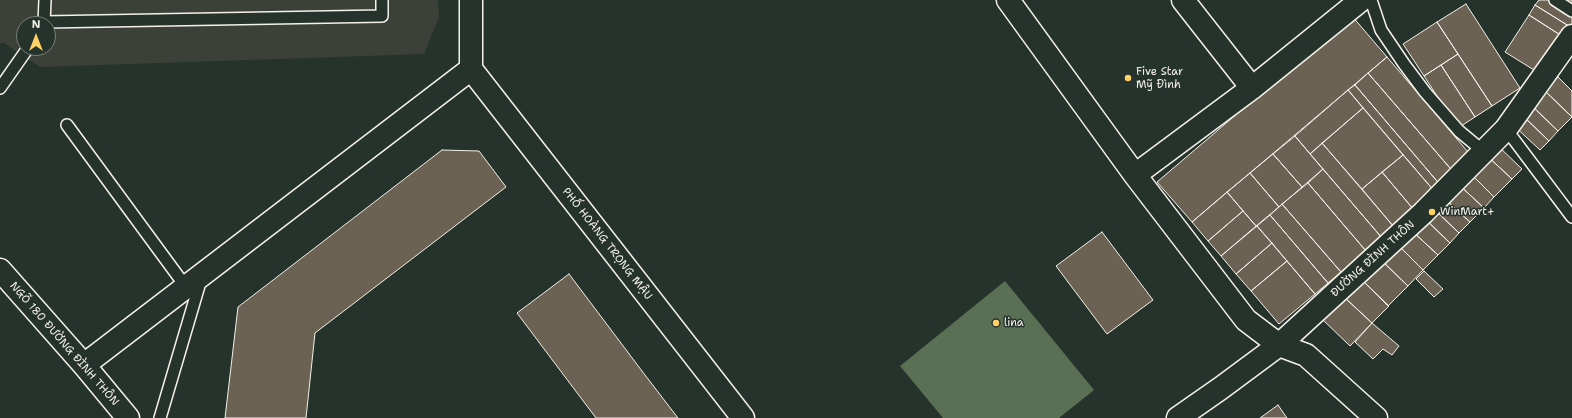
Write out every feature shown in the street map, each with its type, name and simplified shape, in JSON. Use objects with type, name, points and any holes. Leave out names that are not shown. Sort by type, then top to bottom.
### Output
[{"type":"street","points":[[84,365],[471,69],[471,0]]},
{"type":"street","points":[[1008,0],[1135,175],[1246,320],[1278,345],[1306,355],[1376,418]]},
{"type":"street","points":[[1183,0],[1252,88]]},
{"type":"street","points":[[1135,175],[1252,88],[1361,0]]},
{"type":"street","name":"ĐƯỜNG ĐÌNH THÔN","points":[[1178,418],[1278,345],[1423,213],[1506,129],[1569,48]]},
{"type":"street","name":"PHỐ HOÀNG TRỌNG MẬU","points":[[471,69],[743,418]]},
{"type":"street","name":"NGÕ 180 ĐƯỜNG ĐÌNH THÔN","points":[[0,270],[84,365],[128,418]]},
{"type":"lane","points":[[44,16],[45,0]]},
{"type":"lane","points":[[56,23],[382,16],[382,0]]},
{"type":"lane","points":[[1371,0],[1381,30],[1404,64],[1425,92],[1459,131],[1483,152]]},
{"type":"lane","points":[[1554,0],[1572,11]]},
{"type":"lane","points":[[0,88],[22,56]]},
{"type":"lane","points":[[67,125],[194,281],[160,418]]},
{"type":"lane","points":[[1506,129],[1572,217]]},
{"type":"shaded area","points":[[0,0],[438,0],[439,17],[424,54],[40,67],[24,56],[56,56],[56,16],[16,16],[16,51],[4,43],[0,43]]},
{"type":"green space","name":"lina","points":[[1005,281],[1094,390],[1059,418],[943,418],[900,366]]},
{"type":"building","points":[[1539,0],[1553,0],[1572,12],[1572,28],[1535,5]]},
{"type":"building","points":[[1556,0],[1572,0],[1572,10]]},
{"type":"building","points":[[1466,4],[1520,88],[1492,106],[1437,22]]},
{"type":"building","points":[[1535,5],[1572,28],[1565,38],[1529,15]]},
{"type":"building","points":[[1529,15],[1565,38],[1542,75],[1505,52]]},
{"type":"building","points":[[1352,16],[1387,57],[1192,222],[1157,182]]},
{"type":"building","points":[[1437,22],[1458,54],[1424,76],[1403,44]]},
{"type":"building","points":[[1458,54],[1492,106],[1475,117],[1441,65]]},
{"type":"building","points":[[1387,57],[1474,159],[1456,175],[1368,73]]},
{"type":"building","points":[[1441,65],[1475,117],[1458,128],[1424,76]]},
{"type":"building","points":[[1368,73],[1456,175],[1442,187],[1355,85]]},
{"type":"building","points":[[1558,77],[1572,91],[1572,117],[1545,91]]},
{"type":"building","points":[[1355,85],[1442,187],[1435,192],[1348,90]]},
{"type":"building","points":[[1348,90],[1363,108],[1310,154],[1295,136]]},
{"type":"building","points":[[1545,91],[1572,117],[1558,131],[1531,105]]},
{"type":"building","points":[[1531,105],[1558,131],[1549,141],[1521,114]]},
{"type":"building","points":[[1363,108],[1403,155],[1362,189],[1322,143]]},
{"type":"building","points":[[1521,114],[1549,141],[1540,150],[1512,124]]},
{"type":"building","points":[[1295,136],[1323,169],[1302,187],[1273,154]]},
{"type":"building","points":[[1494,142],[1522,169],[1512,179],[1484,153]]},
{"type":"building","points":[[1322,143],[1394,227],[1382,238],[1310,154]]},
{"type":"building","points":[[442,150],[479,151],[506,187],[315,333],[306,418],[225,418],[238,307]]},
{"type":"building","points":[[1484,153],[1512,179],[1494,197],[1467,170]]},
{"type":"building","points":[[1273,154],[1302,187],[1279,207],[1250,173]]},
{"type":"building","points":[[1403,155],[1435,192],[1414,210],[1382,172]]},
{"type":"building","points":[[1323,169],[1382,238],[1366,251],[1308,183]]},
{"type":"building","points":[[1467,170],[1494,197],[1484,208],[1456,182]]},
{"type":"building","points":[[1382,172],[1414,210],[1394,227],[1362,189]]},
{"type":"building","points":[[1250,173],[1279,207],[1256,226],[1227,192]]},
{"type":"building","points":[[1456,182],[1484,208],[1470,222],[1442,196]]},
{"type":"building","points":[[1308,183],[1366,251],[1341,272],[1282,204]]},
{"type":"building","points":[[1227,192],[1243,211],[1208,241],[1192,222]]},
{"type":"building","points":[[1442,196],[1470,222],[1459,233],[1432,207]]},
{"type":"building","points":[[1282,204],[1341,272],[1328,283],[1270,215]]},
{"type":"building","points":[[1432,207],[1459,233],[1450,243],[1422,216]]},
{"type":"building","points":[[1243,211],[1256,226],[1221,256],[1208,241]]},
{"type":"building","points":[[1270,215],[1328,283],[1315,294],[1257,226]]},
{"type":"building","points":[[1422,216],[1450,243],[1438,255],[1410,229]]},
{"type":"building","points":[[1257,226],[1272,243],[1236,274],[1221,256]]},
{"type":"building","points":[[1410,229],[1438,255],[1423,270],[1396,243]]},
{"type":"building","points":[[1102,232],[1153,300],[1107,334],[1056,266]]},
{"type":"building","points":[[1272,243],[1287,261],[1251,291],[1236,274]]},
{"type":"building","points":[[1396,243],[1423,270],[1408,286],[1380,259]]},
{"type":"building","points":[[1380,259],[1408,286],[1388,306],[1361,279]]},
{"type":"building","points":[[1287,261],[1315,294],[1279,324],[1251,291]]},
{"type":"building","points":[[1424,271],[1443,289],[1434,297],[1416,279]]},
{"type":"building","points":[[569,274],[678,418],[596,418],[517,313]]},
{"type":"building","points":[[1361,279],[1389,306],[1372,323],[1344,297]]},
{"type":"building","points":[[1344,297],[1372,323],[1350,346],[1322,319]]},
{"type":"building","points":[[1372,323],[1399,346],[1392,355],[1383,349],[1373,359],[1355,342]]},
{"type":"building","points":[[1278,405],[1287,418],[1260,418]]},
{"type":"place","name":"Five Star Mỹ Đình","points":[[1128,78]]},
{"type":"place","name":"WinMart+","points":[[1432,212]]},
{"type":"place","name":"lina","points":[[996,323]]}]
